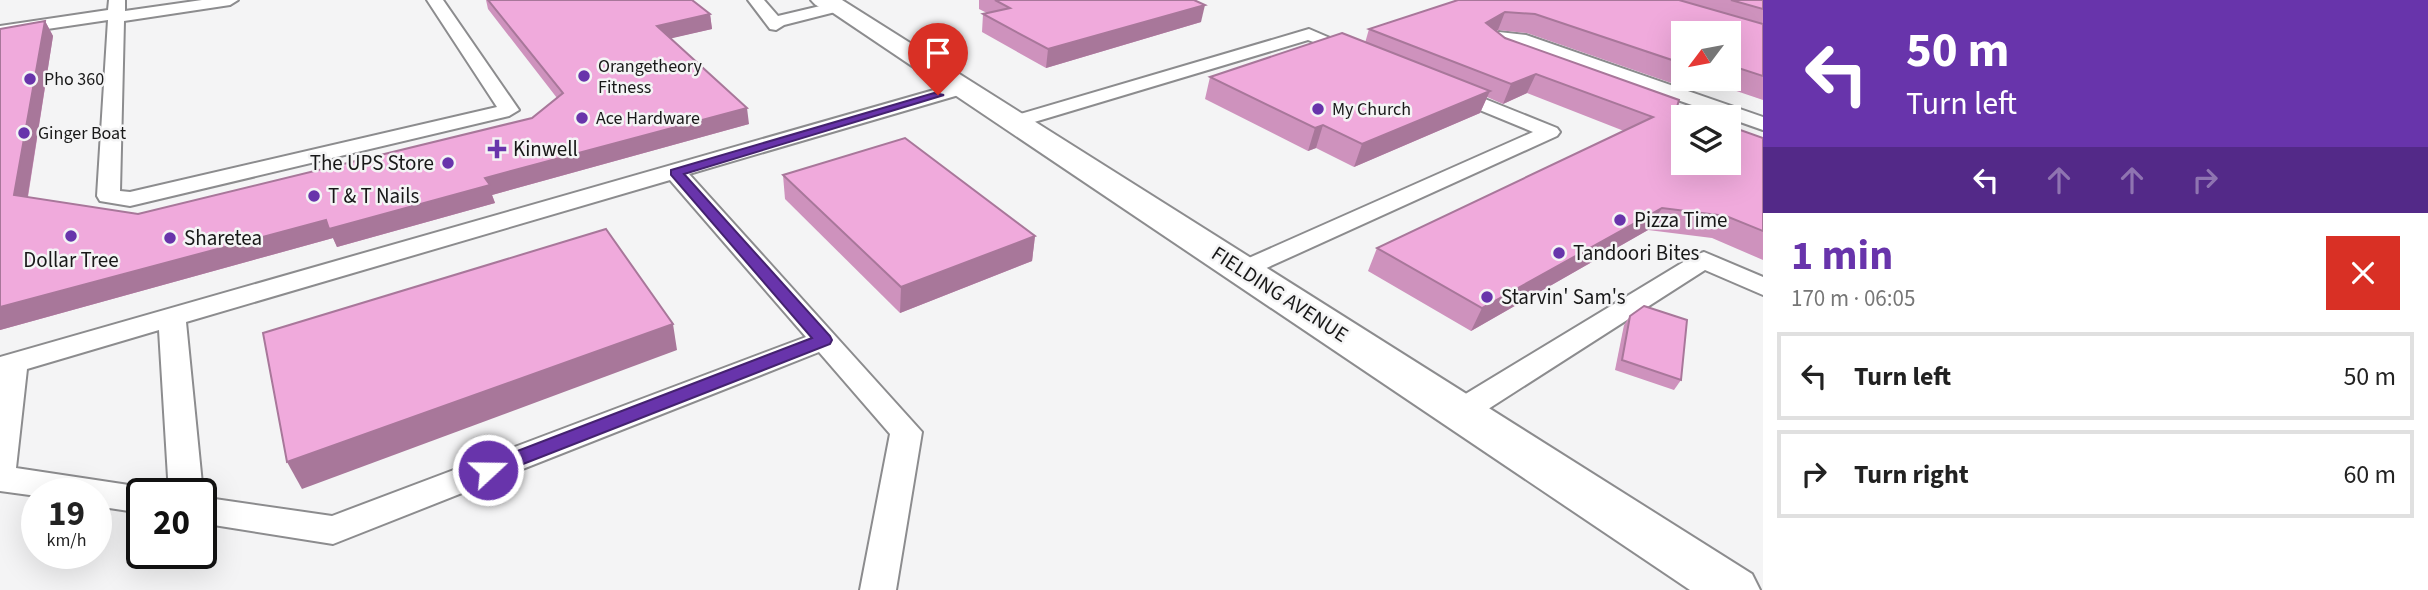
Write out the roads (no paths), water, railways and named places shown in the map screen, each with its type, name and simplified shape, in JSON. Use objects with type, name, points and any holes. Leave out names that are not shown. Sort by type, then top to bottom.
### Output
[{"type":"street","name":"FIELDING AVENUE","points":[[829,3],[1733,590]]},
{"type":"lane","points":[[0,31],[99,15],[117,8],[136,16],[181,4],[230,0]]},
{"type":"lane","points":[[117,8],[108,196],[130,199],[509,110],[435,0]]},
{"type":"lane","points":[[756,0],[775,23],[829,3]]},
{"type":"lane","points":[[1014,122],[1309,34],[1373,60]]},
{"type":"lane","points":[[1671,112],[1504,50],[1490,41],[1499,37],[1520,39],[1686,105]]},
{"type":"lane","points":[[1242,270],[1550,132],[1436,86]]},
{"type":"lane","points":[[0,468],[6,365],[962,88]]},
{"type":"lane","points":[[675,172],[906,432],[878,590]]},
{"type":"lane","points":[[1460,412],[1704,260],[1763,287]]},
{"type":"lane","points":[[172,318],[185,478]]},
{"type":"lane","points":[[217,512],[333,530],[824,340]]},
{"type":"lane","points":[[0,478],[126,498]]},
{"type":"place","name":"Orangetheory Fitness","points":[[584,76]]},
{"type":"place","name":"Pho 360","points":[[30,79]]},
{"type":"place","name":"My Church","points":[[1318,109]]},
{"type":"place","name":"Ace Hardware","points":[[582,118]]},
{"type":"place","name":"Ginger Boat","points":[[24,133]]},
{"type":"place","name":"Kinwell","points":[[497,149]]},
{"type":"place","name":"The UPS Store","points":[[448,163]]},
{"type":"place","name":"T & T Nails","points":[[314,196]]},
{"type":"place","name":"Pizza Time","points":[[1620,220]]},
{"type":"place","name":"Dollar Tree","points":[[71,236]]},
{"type":"place","name":"Sharetea","points":[[170,238]]},
{"type":"place","name":"Tandoori Bites","points":[[1559,253]]},
{"type":"place","name":"Starvin' Sam's","points":[[1487,297]]}]
